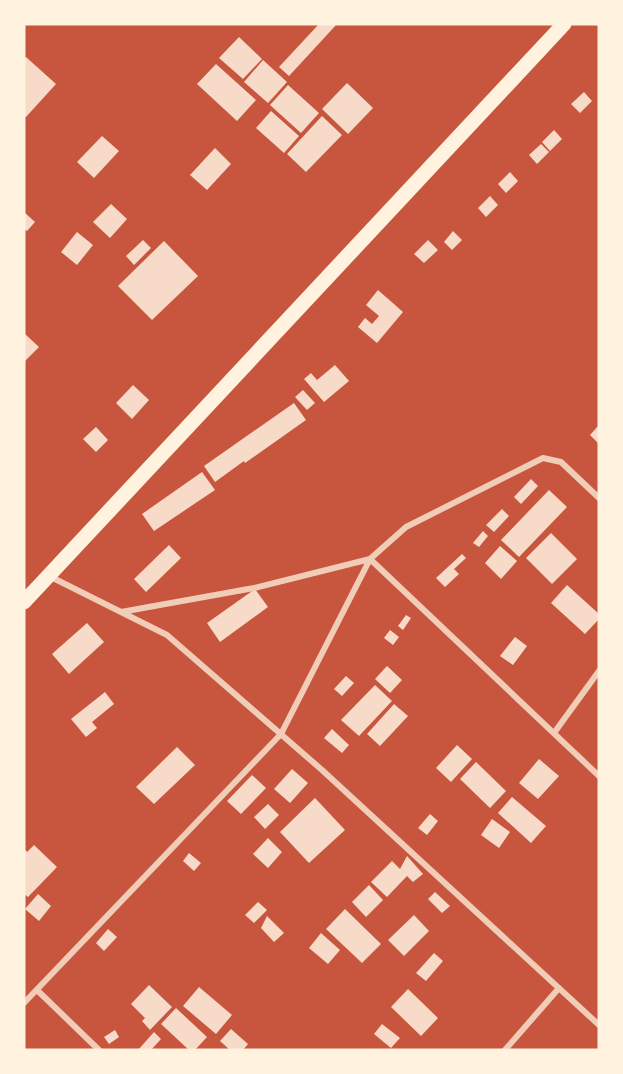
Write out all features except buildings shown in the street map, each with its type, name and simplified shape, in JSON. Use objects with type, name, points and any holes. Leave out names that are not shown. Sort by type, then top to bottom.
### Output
[{"type":"main road","points":[[24,602],[564,24]]},
{"type":"street","points":[[24,1003],[281,734],[370,559],[406,527],[543,458],[561,462],[599,498]]},
{"type":"street","points":[[122,612],[254,588],[370,559]]},
{"type":"street","points":[[370,559],[599,776]]},
{"type":"street","points":[[49,576],[167,635],[281,734],[599,1025]]},
{"type":"street","points":[[554,733],[599,671]]},
{"type":"street","points":[[505,1050],[559,988]]},
{"type":"street","points":[[37,990],[99,1050]]}]
